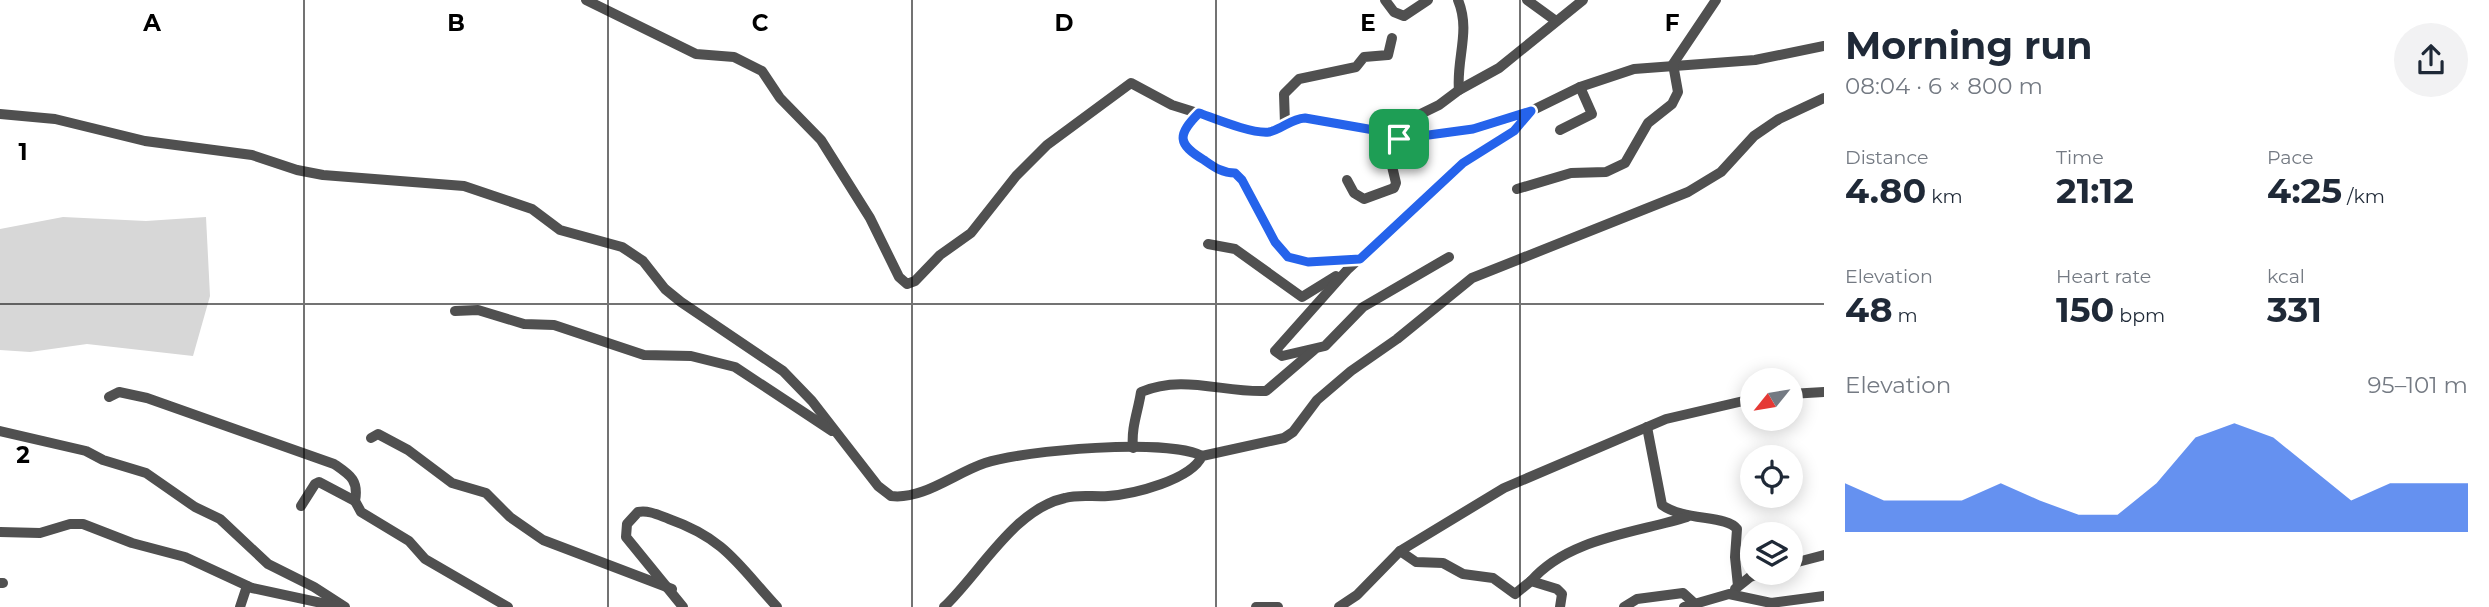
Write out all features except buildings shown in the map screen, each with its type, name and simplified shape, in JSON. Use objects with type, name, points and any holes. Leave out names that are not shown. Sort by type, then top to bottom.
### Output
[{"type":"street","points":[[586,0],[696,54],[734,57],[762,71],[780,97],[821,140],[870,218],[899,277],[907,284],[971,233],[1016,176],[1047,145],[1131,83],[1172,104],[1258,132],[1270,132],[1294,119],[1305,118],[1395,136],[1473,129],[1531,111],[1580,86],[1634,69],[1673,64],[1741,62],[1823,46]]},
{"type":"street","points":[[1385,0],[1394,12],[1405,16],[1428,0]]},
{"type":"street","points":[[1458,0],[1464,37],[1457,71],[1459,90]]},
{"type":"street","points":[[1527,0],[1556,21]]},
{"type":"street","points":[[1347,180],[1354,193],[1364,199],[1394,188],[1396,183],[1391,162],[1394,127],[1439,105],[1516,56],[1583,0]]},
{"type":"street","points":[[1517,188],[1571,173],[1606,172],[1625,163],[1648,123],[1672,104],[1678,92],[1673,64],[1717,0]]},
{"type":"street","points":[[1285,124],[1284,94],[1299,79],[1356,66],[1364,57],[1388,55],[1392,38]]},
{"type":"street","points":[[1560,130],[1592,114],[1580,86]]},
{"type":"street","points":[[0,114],[55,119],[136,139],[252,155],[297,170],[323,175],[464,186],[533,209],[560,230],[622,247],[643,261],[665,289],[681,302],[783,371],[812,401],[878,486],[891,496],[903,497],[988,462],[1105,446],[1178,449],[1202,456],[1284,438],[1293,432],[1317,400],[1351,371],[1397,339],[1472,278],[1688,192],[1721,172],[1754,136],[1779,119],[1824,98]]},
{"type":"street","points":[[1208,244],[1235,249],[1302,297],[1348,269],[1463,163],[1514,131],[1531,111]]},
{"type":"street","points":[[1199,113],[1184,129],[1182,139],[1186,149],[1224,173],[1235,173],[1242,180],[1280,250],[1298,261],[1360,259]]},
{"type":"street","points":[[1132,448],[1131,428],[1138,414],[1141,392],[1154,386],[1182,383],[1266,391],[1314,350],[1329,342],[1363,307],[1449,257]]},
{"type":"street","points":[[1314,350],[1282,356],[1275,351],[1348,269]]},
{"type":"street","points":[[455,311],[478,310],[524,324],[554,325],[644,355],[691,356],[735,367],[835,433]]},
{"type":"street","points":[[108,397],[119,392],[147,398],[306,452],[351,475],[358,486],[355,501]]},
{"type":"street","points":[[1803,393],[1824,392]]},
{"type":"street","points":[[1339,607],[1357,595],[1400,551],[1504,488],[1647,427],[1683,414],[1740,402]]},
{"type":"street","points":[[1647,427],[1661,503],[1687,517]]},
{"type":"street","points":[[0,431],[86,450],[103,460],[146,474],[195,507],[220,519],[268,564],[314,587],[342,607]]},
{"type":"street","points":[[371,438],[378,434],[390,439],[452,483],[486,493],[510,517],[543,540],[672,589]]},
{"type":"street","points":[[944,607],[985,558],[1041,507],[1064,498],[1126,494],[1148,489],[1197,466],[1202,456]]},
{"type":"street","points":[[301,506],[319,482],[355,501],[361,512],[409,541],[425,559],[508,607]]},
{"type":"street","points":[[683,607],[672,589],[626,537],[627,524],[638,512],[647,511],[691,527],[718,542],[777,607]]},
{"type":"street","points":[[1400,551],[1416,562],[1443,563],[1463,574],[1493,578],[1515,594],[1552,562],[1585,545],[1687,517],[1724,520],[1736,526],[1739,536],[1735,557],[1738,586],[1729,594],[1693,605],[1683,593],[1637,599],[1624,607]]},
{"type":"street","points":[[0,532],[40,533],[70,524],[83,524],[132,543],[185,557],[247,586],[342,607]]},
{"type":"street","points":[[1803,561],[1824,555]]},
{"type":"street","points":[[1531,580],[1560,591],[1560,607]]},
{"type":"street","points":[[240,607],[247,586]]},
{"type":"street","points":[[1729,594],[1771,603],[1824,596]]},
{"type":"street","points":[[1256,607],[1278,607]]},
{"type":"shaded area","points":[[63,217],[146,221],[206,217],[210,296],[193,356],[87,344],[30,352],[0,350],[0,229]]},
{"type":"route","points":[[1531,111],[1514,131],[1463,163],[1443,185],[1360,259],[1308,262],[1288,257],[1275,242],[1242,180],[1235,173],[1224,173],[1194,155],[1186,149],[1182,139],[1184,129],[1199,113],[1258,132],[1270,132],[1294,119],[1305,118],[1391,133],[1399,139],[1473,129],[1531,111]]}]
